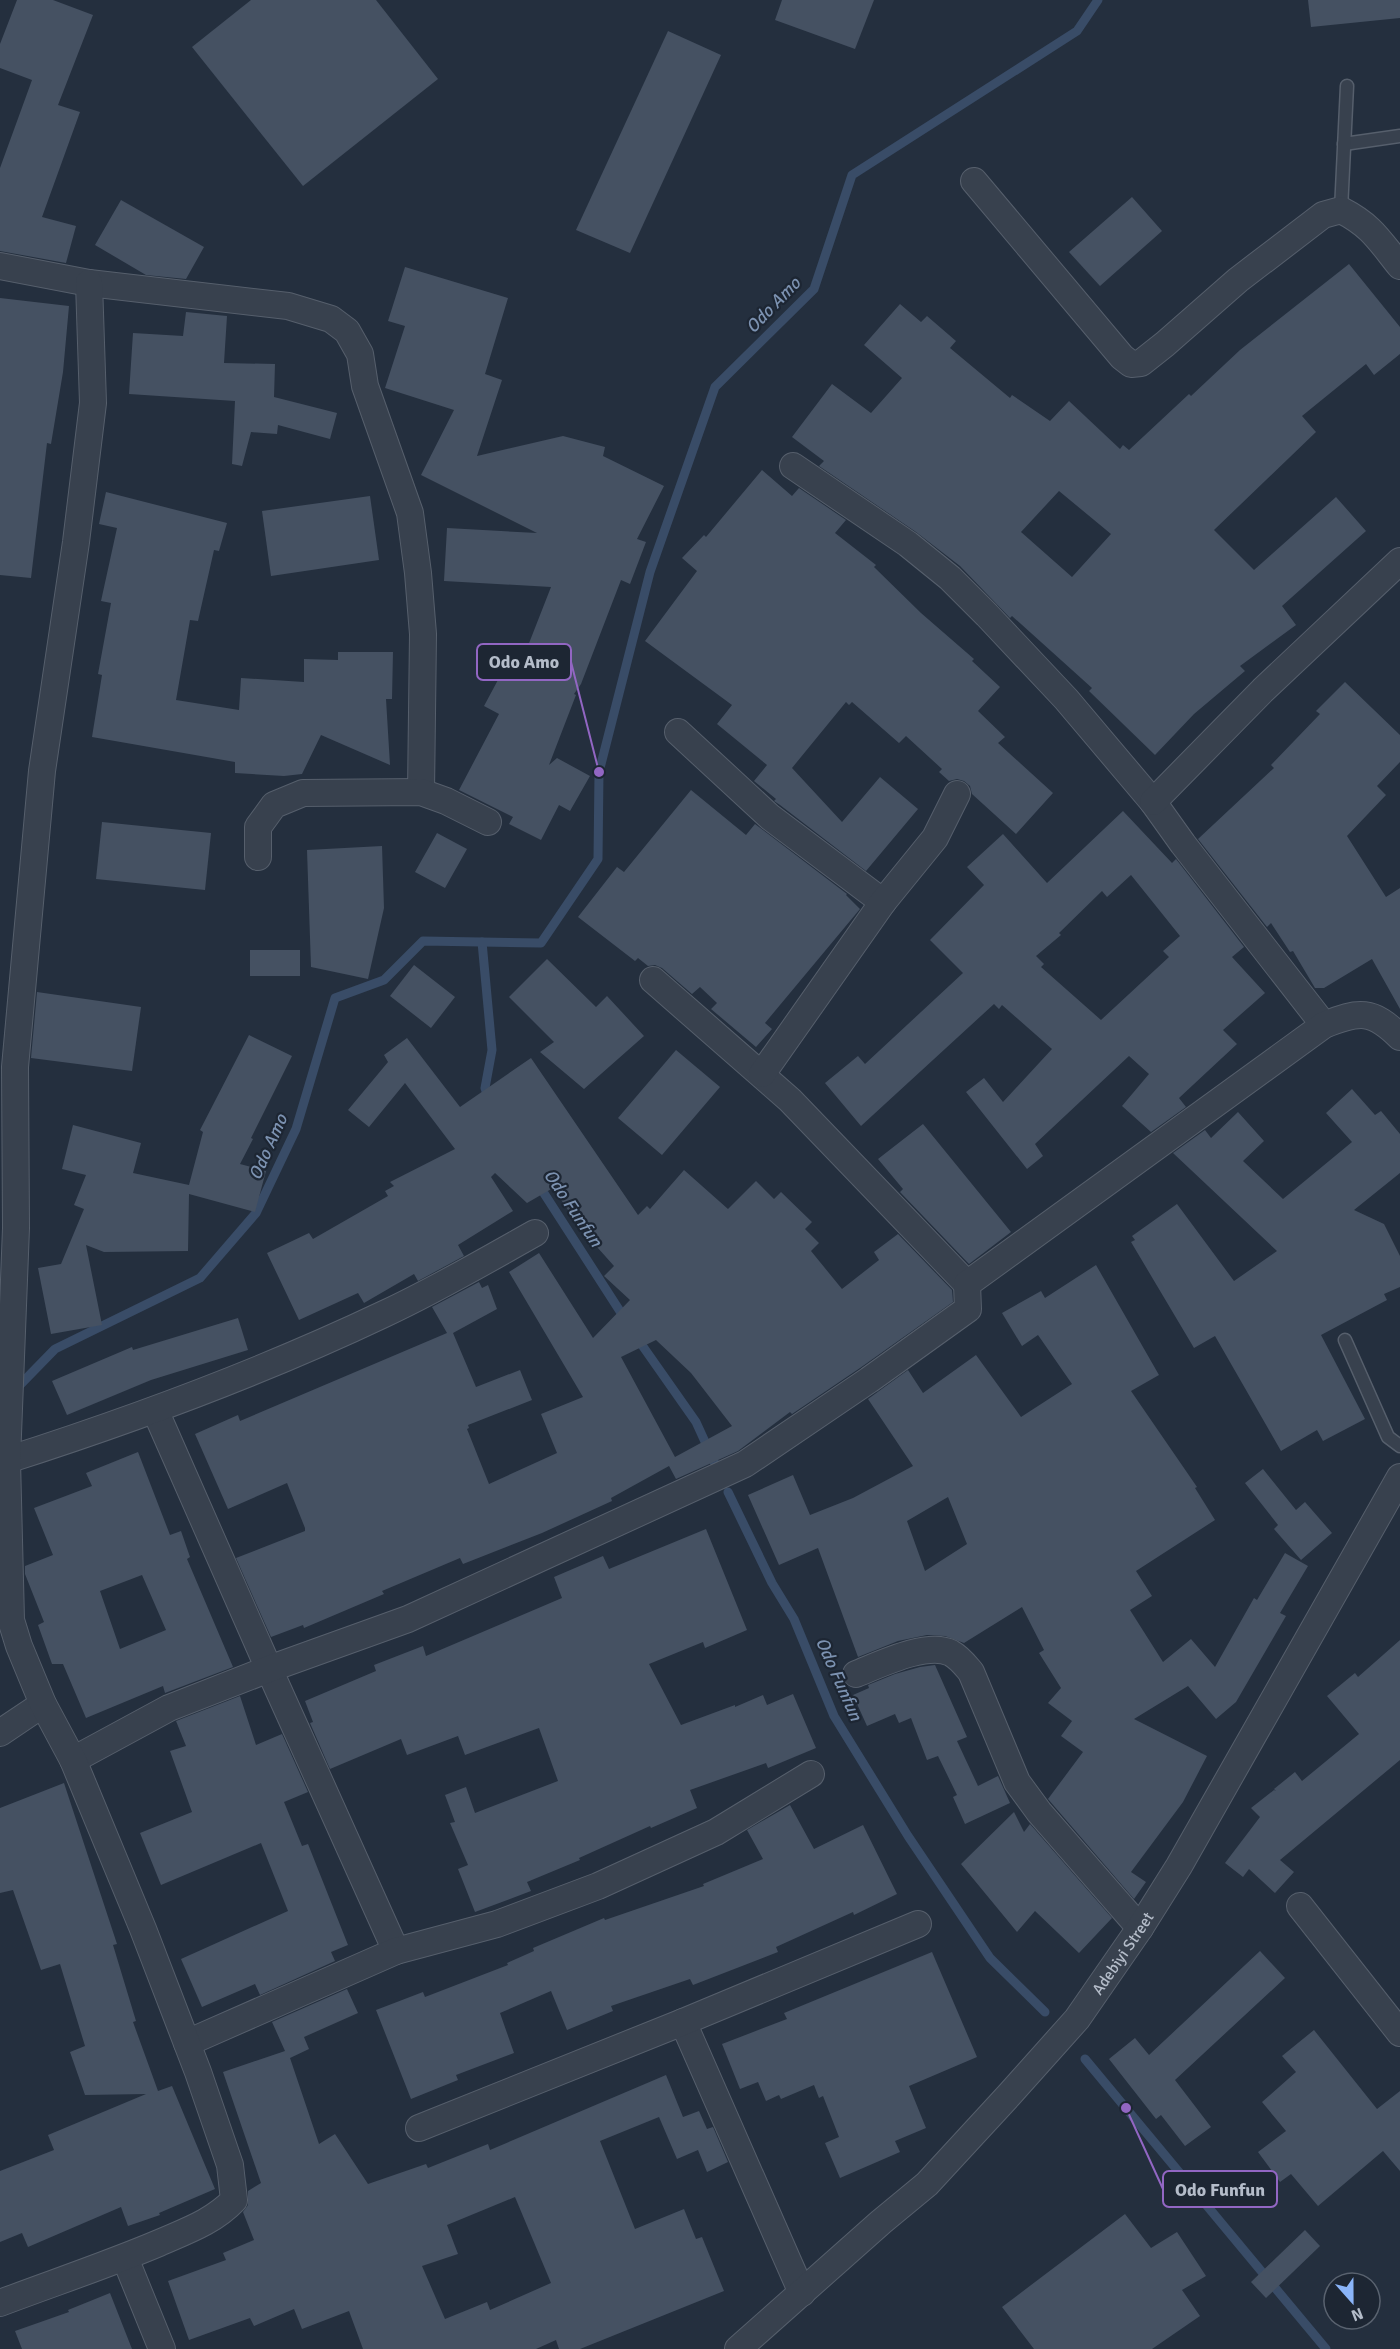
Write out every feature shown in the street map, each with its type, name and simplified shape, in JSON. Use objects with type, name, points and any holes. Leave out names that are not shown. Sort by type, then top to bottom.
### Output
[{"type":"street","points":[[974,181],[1122,357],[1131,364],[1141,363],[1157,351],[1238,280],[1323,215],[1341,210],[1370,228],[1400,266]]},
{"type":"street","points":[[0,266],[89,283],[288,306],[331,319],[347,332],[360,354],[365,386],[410,513],[423,634],[422,792]]},
{"type":"street","points":[[0,2303],[125,2258],[205,2223],[220,2214],[234,2200],[230,2165],[187,2043],[73,1760],[43,1704],[11,1620],[7,1460],[16,1228],[8,1070],[42,771],[76,542],[93,403],[89,283]]},
{"type":"street","points":[[793,466],[908,544],[951,578],[1066,699],[1153,802],[1324,1025]]},
{"type":"street","points":[[1153,802],[1263,690],[1400,561]]},
{"type":"street","points":[[678,732],[770,817],[883,902]]},
{"type":"street","points":[[258,857],[258,827],[274,805],[303,793],[422,792],[488,822]]},
{"type":"street","points":[[762,1074],[883,902],[935,838],[957,794]]},
{"type":"street","points":[[73,1760],[169,1708],[408,1619],[745,1464],[968,1309],[967,1284],[790,1100],[653,980]]},
{"type":"street","points":[[967,1284],[1324,1025],[1348,1016],[1367,1014],[1389,1026],[1400,1037]]},
{"type":"street","points":[[7,1460],[155,1410],[316,1345],[440,1287],[536,1233]]},
{"type":"street","points":[[155,1410],[396,1951]]},
{"type":"street","name":"Adebiyi Street","points":[[738,2349],[935,2175],[1077,2019],[1140,1928],[1179,1866],[1400,1477]]},
{"type":"street","points":[[856,1674],[932,1649],[949,1652],[963,1661],[971,1672],[1017,1782],[1140,1928]]},
{"type":"street","points":[[0,1733],[43,1704]]},
{"type":"street","points":[[187,2043],[396,1951],[498,1924],[598,1886],[716,1832],[811,1774]]},
{"type":"street","points":[[1300,1906],[1400,2033]]},
{"type":"street","points":[[419,2128],[918,1924]]},
{"type":"street","points":[[683,2022],[802,2294]]},
{"type":"street","points":[[125,2258],[162,2349]]},
{"type":"lane","points":[[1341,210],[1347,86]]},
{"type":"lane","points":[[1344,144],[1400,136]]},
{"type":"lane","points":[[1345,1340],[1388,1437],[1400,1446]]},
{"type":"building","points":[[17,0],[53,0],[93,15],[58,105],[80,112],[42,217],[76,226],[66,263],[0,251],[0,168],[32,80],[0,68],[0,44]]},
{"type":"building","points":[[251,0],[376,0],[438,79],[303,186],[192,47]]},
{"type":"building","points":[[782,0],[874,0],[855,49],[775,20]]},
{"type":"building","points":[[1308,0],[1400,0],[1400,18],[1311,27]]},
{"type":"building","points":[[668,31],[721,55],[630,253],[576,230]]},
{"type":"building","points":[[1132,197],[1162,231],[1100,286],[1069,252]]},
{"type":"building","points":[[121,200],[204,247],[186,279],[146,275],[95,245]]},
{"type":"building","points":[[1349,264],[1400,327],[1400,354],[1374,375],[1366,364],[1302,416],[1316,432],[1214,530],[1254,570],[1336,497],[1366,531],[1282,606],[1296,625],[1240,666],[1245,671],[1194,714],[1155,755],[1089,691],[1092,688],[1012,616],[1010,618],[960,566],[916,532],[819,466],[824,461],[792,437],[832,384],[871,413],[902,378],[864,345],[900,304],[921,322],[927,316],[956,341],[950,348],[1010,398],[1012,395],[1050,421],[1069,401],[1120,449],[1123,445],[1129,450],[1240,350]],"holes":[[[1059,491],[1111,534],[1072,577],[1021,532]]]},
{"type":"building","points":[[405,267],[508,298],[485,374],[502,380],[477,456],[563,436],[605,447],[603,456],[664,486],[637,539],[646,542],[630,584],[621,580],[581,684],[574,694],[576,695],[549,765],[557,758],[590,776],[570,811],[559,805],[541,840],[509,824],[513,817],[459,790],[499,714],[484,706],[514,650],[524,656],[551,587],[444,581],[447,528],[537,533],[421,475],[454,410],[385,388],[405,326],[388,321]]},
{"type":"building","points":[[0,298],[69,306],[63,372],[51,444],[47,443],[31,578],[0,575]]},
{"type":"building","points":[[186,312],[227,316],[224,363],[275,364],[274,397],[337,413],[330,439],[278,425],[277,434],[251,432],[242,466],[232,464],[235,401],[129,394],[133,333],[183,336]]},
{"type":"building","points":[[762,470],[792,496],[799,488],[846,520],[835,533],[876,565],[874,567],[921,613],[974,659],[972,661],[1000,687],[978,711],[1005,737],[998,743],[1053,793],[1016,834],[972,794],[970,786],[964,781],[957,779],[949,781],[939,772],[942,769],[906,736],[899,743],[852,702],[849,705],[846,702],[792,768],[842,822],[880,777],[918,809],[866,871],[774,801],[776,799],[754,781],[767,765],[717,724],[732,705],[645,641],[697,571],[682,558],[704,535],[706,537]]},
{"type":"building","points":[[106,492],[227,523],[219,551],[214,550],[198,621],[190,620],[176,700],[239,710],[241,678],[304,682],[304,659],[338,660],[338,652],[393,652],[392,699],[386,699],[390,765],[321,735],[302,774],[284,776],[235,773],[235,762],[92,737],[102,675],[98,674],[111,603],[101,601],[117,528],[99,524]]},
{"type":"building","points":[[370,496],[379,560],[271,576],[262,511]]},
{"type":"building","points":[[1345,682],[1400,735],[1400,762],[1377,786],[1386,795],[1347,836],[1386,897],[1400,888],[1400,1009],[1372,959],[1324,988],[1315,988],[1293,951],[1290,952],[1271,923],[1267,927],[1198,839],[1274,768],[1271,765],[1320,714],[1316,711]]},
{"type":"building","points":[[691,790],[746,835],[755,824],[847,894],[860,909],[765,1023],[772,1029],[756,1047],[711,1009],[717,1003],[700,987],[692,994],[662,968],[655,965],[648,966],[638,958],[635,961],[578,917],[617,867],[624,872]]},
{"type":"building","points":[[1123,811],[1172,863],[1176,859],[1244,947],[1232,957],[1265,993],[1223,1030],[1237,1044],[1179,1098],[1186,1107],[1151,1132],[1122,1106],[1149,1074],[1129,1056],[1035,1144],[1043,1156],[1027,1169],[966,1092],[984,1078],[1003,1102],[1052,1049],[1002,1005],[999,1009],[994,1004],[861,1126],[825,1083],[858,1056],[865,1064],[963,973],[930,940],[984,885],[967,867],[1003,834],[1047,883]],"holes":[[[1131,875],[1180,936],[1163,951],[1169,957],[1101,1020],[1041,967],[1044,964],[1036,956],[1061,935],[1059,933],[1102,891],[1107,897]]]},
{"type":"building","points":[[102,822],[211,833],[205,890],[96,879]]},
{"type":"building","points":[[437,833],[467,849],[445,888],[415,872]]},
{"type":"building","points":[[382,846],[384,908],[368,979],[311,967],[307,850]]},
{"type":"building","points":[[250,950],[300,950],[300,976],[250,976]]},
{"type":"building","points":[[547,959],[596,1007],[607,996],[644,1036],[584,1089],[540,1052],[554,1042],[509,997]]},
{"type":"building","points":[[414,965],[455,997],[431,1028],[390,996]]},
{"type":"building","points":[[37,992],[141,1007],[132,1071],[31,1058]]},
{"type":"building","points":[[249,1035],[292,1056],[240,1164],[266,1171],[255,1212],[189,1194],[188,1251],[104,1252],[86,1245],[102,1325],[51,1334],[38,1268],[61,1264],[84,1209],[74,1205],[86,1175],[62,1169],[73,1125],[141,1143],[133,1173],[189,1185],[203,1132],[200,1130]]},
{"type":"building","points":[[407,1038],[460,1107],[531,1058],[638,1215],[647,1206],[650,1209],[684,1170],[728,1209],[756,1181],[774,1199],[781,1192],[812,1222],[805,1229],[819,1243],[811,1251],[842,1289],[879,1260],[874,1252],[898,1234],[952,1290],[953,1302],[792,1414],[790,1412],[738,1451],[676,1479],[669,1466],[611,1498],[612,1501],[542,1533],[463,1564],[460,1558],[382,1591],[384,1594],[304,1628],[303,1625],[271,1637],[236,1558],[305,1531],[305,1528],[287,1483],[228,1509],[195,1434],[238,1415],[240,1421],[447,1333],[432,1307],[479,1282],[482,1288],[488,1285],[497,1309],[453,1333],[476,1387],[520,1370],[532,1400],[468,1425],[467,1429],[489,1484],[557,1453],[541,1414],[583,1397],[509,1272],[539,1253],[593,1338],[630,1300],[604,1276],[614,1266],[581,1229],[553,1188],[527,1203],[495,1173],[491,1177],[513,1211],[458,1245],[464,1256],[418,1281],[414,1274],[364,1303],[358,1293],[299,1320],[267,1253],[309,1233],[313,1239],[388,1196],[385,1191],[394,1186],[390,1182],[455,1149],[405,1083],[369,1127],[348,1110],[388,1062],[384,1055]],"holes":[[[656,1340],[691,1373],[732,1426],[675,1457],[621,1357]]]},
{"type":"building","points":[[676,1050],[720,1087],[662,1155],[618,1118]]},
{"type":"building","points":[[1352,1089],[1375,1115],[1381,1111],[1400,1134],[1400,1173],[1354,1210],[1384,1224],[1400,1256],[1400,1287],[1384,1294],[1387,1300],[1321,1335],[1365,1419],[1323,1441],[1317,1430],[1281,1451],[1215,1336],[1194,1348],[1131,1242],[1135,1240],[1132,1236],[1177,1204],[1234,1281],[1277,1251],[1173,1153],[1205,1130],[1211,1138],[1238,1112],[1264,1141],[1243,1161],[1283,1199],[1352,1142],[1326,1113]]},
{"type":"building","points":[[923,1124],[1011,1232],[969,1264],[900,1192],[903,1189],[878,1159]]},
{"type":"building","points":[[1096,1265],[1159,1375],[1131,1391],[1197,1487],[1195,1488],[1215,1520],[1136,1571],[1152,1596],[1130,1610],[1163,1662],[1191,1639],[1215,1667],[1254,1598],[1257,1600],[1285,1553],[1308,1566],[1280,1613],[1286,1616],[1236,1702],[1216,1719],[1188,1686],[1134,1719],[1207,1756],[1183,1802],[1131,1872],[1146,1882],[1134,1899],[1048,1799],[1083,1752],[1061,1736],[1072,1721],[1048,1703],[1061,1688],[1039,1653],[1044,1650],[1022,1607],[964,1643],[945,1636],[927,1635],[898,1641],[858,1657],[818,1548],[779,1565],[748,1495],[793,1475],[810,1515],[853,1498],[913,1466],[868,1399],[908,1370],[923,1393],[976,1355],[1021,1417],[1072,1384],[1038,1335],[1022,1346],[1002,1313],[1041,1291],[1045,1298]],"holes":[[[948,1497],[967,1544],[925,1571],[907,1521]]]},
{"type":"building","points":[[238,1318],[248,1350],[151,1380],[67,1415],[52,1381],[132,1347],[133,1350]]},
{"type":"building","points":[[138,1452],[170,1535],[181,1531],[190,1557],[187,1559],[233,1667],[165,1693],[163,1686],[86,1718],[63,1664],[52,1664],[38,1625],[44,1622],[25,1574],[25,1566],[53,1555],[34,1508],[92,1486],[86,1473]],"holes":[[[142,1575],[166,1630],[120,1649],[100,1591]]]},
{"type":"building","points":[[1263,1469],[1296,1510],[1305,1502],[1332,1533],[1301,1560],[1274,1529],[1278,1525],[1245,1483]]},
{"type":"building","points":[[706,1529],[747,1630],[705,1648],[703,1642],[649,1664],[681,1725],[763,1695],[767,1705],[793,1694],[816,1748],[768,1768],[766,1763],[690,1790],[697,1808],[651,1828],[650,1826],[579,1858],[580,1860],[527,1882],[531,1891],[475,1912],[458,1869],[468,1865],[450,1823],[455,1822],[445,1795],[466,1787],[475,1813],[558,1781],[539,1728],[465,1755],[458,1736],[407,1755],[401,1739],[330,1769],[310,1723],[313,1722],[305,1701],[376,1671],[374,1665],[423,1646],[426,1656],[562,1598],[554,1577],[603,1556],[609,1569]]},
{"type":"building","points":[[1400,1640],[1400,1760],[1280,1860],[1294,1872],[1275,1893],[1249,1869],[1243,1877],[1225,1863],[1260,1817],[1251,1808],[1274,1790],[1276,1791],[1274,1789],[1295,1772],[1302,1781],[1359,1734],[1327,1696],[1355,1673],[1358,1677]]},
{"type":"building","points":[[935,1665],[967,1737],[957,1741],[978,1786],[998,1776],[1010,1803],[965,1824],[953,1797],[957,1795],[938,1756],[927,1760],[911,1718],[899,1723],[895,1714],[867,1726],[853,1695],[869,1688],[868,1685],[895,1674]]},
{"type":"building","points":[[240,1696],[256,1745],[282,1734],[308,1792],[284,1802],[302,1846],[308,1844],[348,1945],[331,1952],[335,1961],[260,1995],[255,1984],[202,2007],[181,1959],[288,1911],[261,1843],[161,1885],[140,1833],[192,1812],[170,1751],[186,1746],[176,1721]]},
{"type":"building","points":[[64,1783],[117,1944],[113,1945],[136,2021],[133,2022],[158,2091],[172,2086],[215,2189],[159,2213],[160,2215],[128,2226],[121,2207],[28,2247],[22,2233],[0,2242],[0,2171],[54,2150],[48,2135],[146,2094],[85,2095],[70,2052],[85,2046],[60,1964],[41,1970],[13,1890],[0,1893],[0,1808]]},
{"type":"building","points":[[790,1805],[814,1849],[863,1825],[897,1894],[854,1915],[853,1912],[776,1947],[778,1952],[693,1985],[690,1979],[611,2006],[613,2011],[567,2030],[551,1991],[500,2013],[514,2053],[456,2075],[458,2080],[411,2099],[376,2010],[423,1992],[425,1997],[508,1965],[507,1963],[534,1951],[533,1948],[604,1918],[605,1920],[704,1886],[703,1884],[763,1859],[747,1830]]},
{"type":"building","points":[[1014,1812],[1024,1832],[1030,1824],[1112,1918],[1079,1953],[1035,1911],[1017,1932],[961,1864]]},
{"type":"building","points":[[1260,1951],[1285,1978],[1175,2080],[1211,2127],[1185,2146],[1161,2115],[1156,2119],[1109,2059],[1135,2038],[1149,2055]]},
{"type":"building","points":[[932,1952],[977,2057],[909,2086],[926,2128],[895,2141],[900,2152],[840,2178],[825,2143],[839,2137],[823,2096],[819,2098],[814,2085],[781,2099],[779,2095],[766,2101],[758,2082],[740,2089],[722,2044],[787,2019],[784,2013]]},
{"type":"building","points":[[347,1989],[358,2013],[304,2037],[309,2049],[290,2058],[319,2144],[335,2134],[368,2184],[426,2164],[428,2168],[488,2144],[490,2150],[666,2075],[683,2117],[699,2111],[707,2129],[713,2127],[728,2162],[707,2172],[698,2150],[677,2159],[659,2117],[600,2141],[635,2229],[684,2209],[696,2239],[702,2237],[724,2291],[580,2349],[559,2349],[556,2340],[536,2349],[363,2349],[349,2311],[302,2329],[294,2309],[254,2326],[250,2318],[189,2340],[168,2281],[226,2260],[223,2253],[254,2240],[243,2212],[248,2205],[248,2191],[261,2183],[223,2072],[285,2051],[272,2022]],"holes":[[[515,2197],[551,2283],[490,2310],[487,2302],[445,2319],[422,2266],[458,2254],[447,2225]]]},
{"type":"building","points":[[1314,2030],[1377,2109],[1400,2091],[1400,2171],[1383,2151],[1318,2206],[1291,2174],[1280,2182],[1258,2152],[1286,2131],[1262,2102],[1296,2072],[1282,2056]]},
{"type":"building","points":[[1125,2214],[1151,2248],[1177,2232],[1206,2276],[1182,2290],[1200,2316],[1152,2349],[1034,2349],[1002,2307]]},
{"type":"building","points":[[1305,2230],[1320,2246],[1266,2298],[1251,2282]]},
{"type":"building","points":[[110,2293],[132,2349],[22,2349],[15,2331],[69,2312],[68,2310]]},
{"type":"waterway","name":"Odo Amo","points":[[15,1390],[55,1349],[200,1278],[256,1213],[296,1129],[335,998],[384,980],[423,941],[541,943],[598,859],[599,772],[650,572],[715,387],[814,289],[852,175],[1077,31],[1098,0]]},
{"type":"waterway","name":"Odo Funfun","points":[[482,942],[492,1050],[485,1088],[489,1100]]},
{"type":"waterway","name":"Odo Funfun","points":[[538,1184],[625,1319]]},
{"type":"waterway","name":"Odo Funfun","points":[[637,1338],[696,1422],[717,1468]]},
{"type":"waterway","name":"Odo Funfun","points":[[728,1492],[772,1583],[794,1619],[834,1716],[908,1836],[990,1958],[1045,2012]]},
{"type":"waterway","name":"Odo Funfun","points":[[1085,2059],[1326,2349]]},
{"type":"place","name":"Odo Amo","points":[[599,772]]},
{"type":"place","name":"Odo Funfun","points":[[1126,2108]]}]
